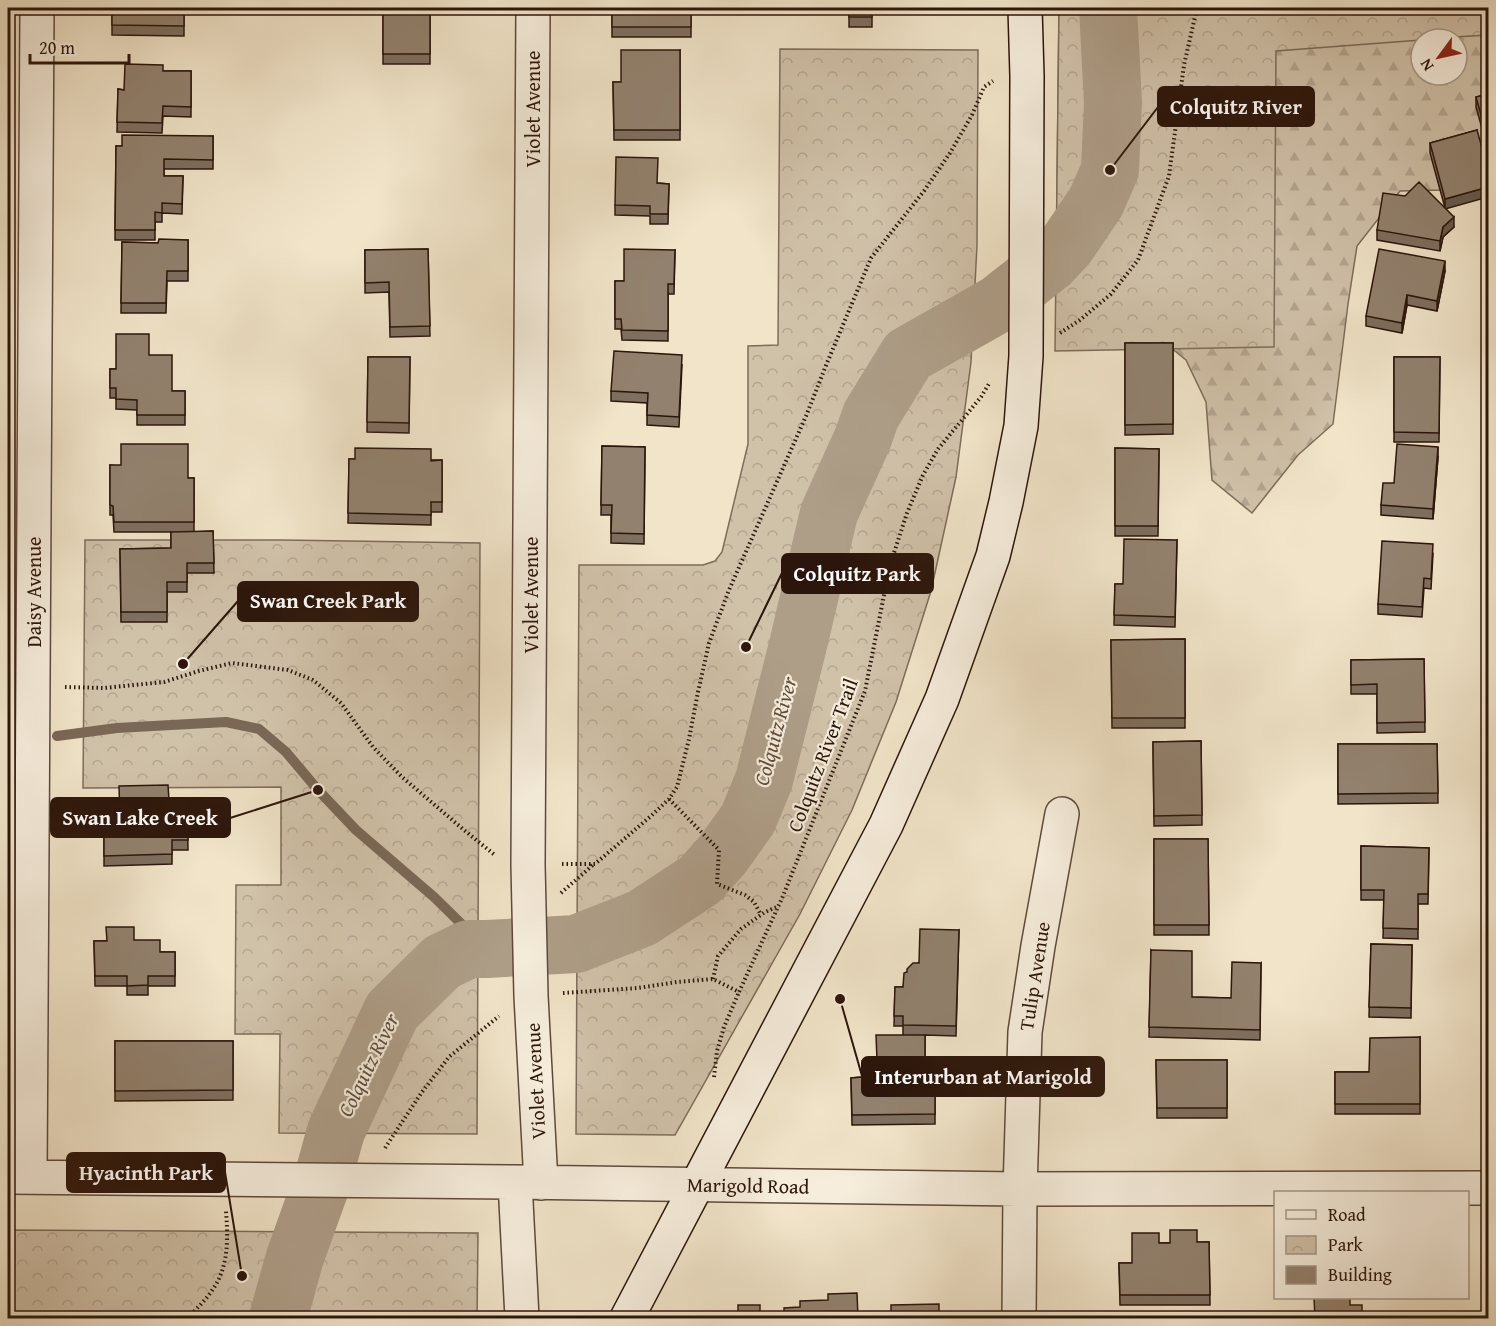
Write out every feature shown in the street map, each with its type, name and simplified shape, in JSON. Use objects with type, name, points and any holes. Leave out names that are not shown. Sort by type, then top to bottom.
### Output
[{"type":"street","name":"Daisy Avenue","points":[[19,1178],[32,686],[37,8]]},
{"type":"street","name":"Violet Avenue","points":[[522,1318],[528,1182],[531,996],[528,865],[533,8]]},
{"type":"street","points":[[627,1318],[886,825],[942,699],[993,556],[1021,426],[1026,347],[1025,8]]},
{"type":"street","name":"Tulip Avenue","points":[[1019,1318],[1024,1032],[1062,814]]},
{"type":"street","name":"Marigold Road","points":[[19,1178],[1020,1189],[1488,1188]]},
{"type":"path","name":"Colquitz River Trail","points":[[736,1109],[714,1077],[717,1051],[724,1027],[779,906],[865,691],[890,565],[907,513],[923,475],[938,449],[981,397],[989,383],[1026,347],[1080,320],[1111,294],[1138,260],[1169,176],[1184,65],[1197,8]]},
{"type":"path","points":[[32,686],[104,688],[164,682],[232,663],[288,670],[313,680],[341,703],[373,747],[402,777],[485,848],[505,862],[528,865],[595,864],[651,816],[669,799],[677,787],[713,633],[871,258],[924,191],[950,153],[972,116],[984,87],[997,78],[1027,76]]},
{"type":"path","points":[[669,799],[720,850],[717,884],[746,895],[754,902],[761,915]]},
{"type":"path","points":[[713,979],[718,956],[741,929],[779,906]]},
{"type":"path","points":[[384,1149],[422,1092],[449,1057],[509,1008],[531,996],[638,988],[713,979],[739,992]]},
{"type":"path","points":[[188,1318],[214,1288],[224,1266],[228,1243],[224,1179]]},
{"type":"green space","points":[[1059,8],[1488,8],[1488,189],[1400,191],[1357,246],[1333,424],[1298,455],[1252,513],[1212,480],[1206,402],[1186,360],[1134,318],[1056,275]]},
{"type":"green space","points":[[1059,8],[1488,8],[1488,35],[1469,36],[1469,27],[1409,27],[1409,41],[1276,51],[1274,347],[1055,351]]},
{"type":"green space","points":[[780,49],[978,50],[977,245],[971,362],[956,477],[931,591],[896,702],[852,810],[800,914],[675,1135],[576,1134],[579,565],[703,565],[715,561],[722,552],[748,444],[748,346],[778,345]]},
{"type":"green space","points":[[85,540],[480,543],[477,1134],[279,1133],[280,1034],[235,1034],[236,885],[281,885],[281,787],[83,788]]},
{"type":"green space","points":[[8,639],[22,639],[18,750],[8,750]]},
{"type":"green space","points":[[8,1230],[478,1233],[477,1318],[8,1318]]},
{"type":"building","points":[[112,8],[184,8],[184,26],[112,25]]},
{"type":"building","points":[[383,8],[430,8],[430,54],[383,54]]},
{"type":"building","points":[[612,8],[691,8],[691,27],[612,27]]},
{"type":"building","points":[[849,8],[872,8],[872,17],[849,17]]},
{"type":"building","points":[[621,50],[680,50],[680,130],[614,130],[613,82],[621,82]]},
{"type":"building","points":[[125,64],[163,65],[163,71],[191,71],[191,107],[163,106],[162,123],[117,122],[118,89],[124,90]]},
{"type":"building","points":[[1488,94],[1488,132],[1486,133],[1476,97]]},
{"type":"building","points":[[1477,130],[1488,169],[1488,187],[1445,199],[1430,143]]},
{"type":"building","points":[[122,135],[213,136],[213,160],[164,159],[164,176],[183,176],[182,204],[162,203],[162,213],[155,212],[155,230],[115,230],[116,146],[122,146]]},
{"type":"building","points":[[616,157],[658,158],[657,183],[669,184],[668,214],[650,214],[650,206],[615,205]]},
{"type":"building","points":[[1419,182],[1454,217],[1443,227],[1440,241],[1377,230],[1383,193],[1405,196]]},
{"type":"building","points":[[159,239],[188,240],[188,271],[167,271],[166,303],[121,303],[122,242],[158,243]]},
{"type":"building","points":[[428,249],[430,326],[390,327],[389,282],[365,283],[365,250]]},
{"type":"building","points":[[624,249],[675,250],[674,284],[668,284],[668,331],[622,330],[621,319],[615,319],[615,281],[624,281]]},
{"type":"building","points":[[1379,249],[1445,261],[1437,301],[1407,295],[1402,323],[1366,316]]},
{"type":"building","points":[[116,334],[149,334],[149,355],[172,355],[172,391],[185,391],[185,415],[137,415],[137,400],[116,399],[116,388],[110,388],[110,369],[116,369]]},
{"type":"building","points":[[1125,343],[1173,343],[1173,424],[1125,425]]},
{"type":"building","points":[[614,351],[682,355],[679,417],[647,415],[648,393],[611,391]]},
{"type":"building","points":[[368,357],[410,357],[409,423],[367,422]]},
{"type":"building","points":[[1394,357],[1440,357],[1439,433],[1394,432]]},
{"type":"building","points":[[121,444],[188,444],[188,478],[194,478],[194,522],[114,522],[113,506],[110,505],[110,465],[121,465]]},
{"type":"building","points":[[1397,444],[1438,447],[1433,509],[1381,505],[1383,483],[1394,483]]},
{"type":"building","points":[[602,446],[645,447],[644,534],[611,533],[612,505],[601,505]]},
{"type":"building","points":[[355,448],[431,449],[431,461],[442,460],[442,502],[431,502],[431,515],[348,513],[349,459],[355,459]]},
{"type":"building","points":[[1115,448],[1159,449],[1158,526],[1115,526]]},
{"type":"building","points":[[213,531],[214,563],[187,563],[187,582],[167,582],[167,612],[121,612],[120,549],[171,548],[171,532]]},
{"type":"building","points":[[1124,539],[1177,540],[1175,617],[1114,615],[1115,584],[1123,584]]},
{"type":"building","points":[[1382,541],[1433,544],[1431,579],[1424,578],[1422,607],[1378,604]]},
{"type":"building","points":[[1185,639],[1185,718],[1112,718],[1111,640]]},
{"type":"building","points":[[1424,659],[1425,722],[1377,723],[1377,684],[1351,685],[1351,660]]},
{"type":"building","points":[[1201,741],[1202,815],[1154,816],[1153,742]]},
{"type":"building","points":[[1338,744],[1437,744],[1438,793],[1338,794]]},
{"type":"building","points":[[168,785],[169,800],[187,800],[188,840],[172,840],[172,854],[104,856],[104,831],[117,831],[116,819],[120,819],[119,786]]},
{"type":"building","points":[[1154,839],[1208,839],[1209,925],[1154,925]]},
{"type":"building","points":[[1361,846],[1429,848],[1428,894],[1418,894],[1418,929],[1383,928],[1384,890],[1361,890]]},
{"type":"building","points":[[106,927],[134,927],[134,940],[160,940],[160,952],[175,952],[175,976],[148,976],[148,985],[127,986],[127,976],[95,976],[94,941],[107,941]]},
{"type":"building","points":[[920,929],[959,930],[956,1026],[903,1025],[903,1016],[894,1016],[895,987],[903,987],[904,973],[913,963],[919,963]]},
{"type":"building","points":[[1371,944],[1412,945],[1411,1008],[1369,1007]]},
{"type":"building","points":[[1151,950],[1192,951],[1192,997],[1231,998],[1232,962],[1261,963],[1260,1030],[1149,1027]]},
{"type":"building","points":[[876,1035],[925,1035],[925,1066],[935,1066],[935,1114],[852,1115],[851,1078],[862,1077],[862,1061],[877,1060]]},
{"type":"building","points":[[1420,1037],[1420,1104],[1335,1104],[1335,1072],[1369,1072],[1370,1038]]},
{"type":"building","points":[[115,1041],[233,1041],[233,1090],[115,1091]]},
{"type":"building","points":[[1156,1060],[1227,1060],[1227,1108],[1157,1108]]},
{"type":"building","points":[[1170,1230],[1197,1230],[1197,1242],[1209,1242],[1210,1295],[1120,1295],[1119,1263],[1132,1263],[1132,1233],[1159,1233],[1159,1243],[1170,1243]]},
{"type":"building","points":[[857,1293],[858,1318],[784,1318],[784,1308],[800,1307],[800,1301],[828,1300],[828,1294]]},
{"type":"building","points":[[1314,1299],[1350,1299],[1350,1305],[1362,1305],[1362,1318],[1315,1318]]},
{"type":"building","points":[[939,1304],[939,1318],[891,1318],[891,1305]]},
{"type":"building","points":[[738,1305],[760,1305],[760,1318],[738,1318]]},
{"type":"waterway","name":"Colquitz River","points":[[278,1318],[295,1257],[322,1182],[336,1131],[392,1011],[442,962],[469,949],[576,944],[642,918],[700,880],[723,854],[748,819],[764,780],[829,513],[871,415],[908,355],[998,304],[1050,263],[1067,245],[1096,202],[1110,170],[1113,103],[1108,8]]},
{"type":"waterway","points":[[57,736],[117,728],[226,722],[259,729],[286,752],[356,830],[434,897],[487,949]]},
{"type":"waterway","points":[[8,729],[17,733]]},
{"type":"place","name":"Colquitz River","points":[[1110,170]]},
{"type":"place","name":"Colquitz Park","points":[[746,647]]},
{"type":"place","name":"Swan Creek Park","points":[[183,664]]},
{"type":"place","name":"Swan Lake Creek","points":[[318,790]]},
{"type":"place","name":"Interurban at Marigold","points":[[840,999]]},
{"type":"place","name":"Hyacinth Park","points":[[242,1276]]}]
